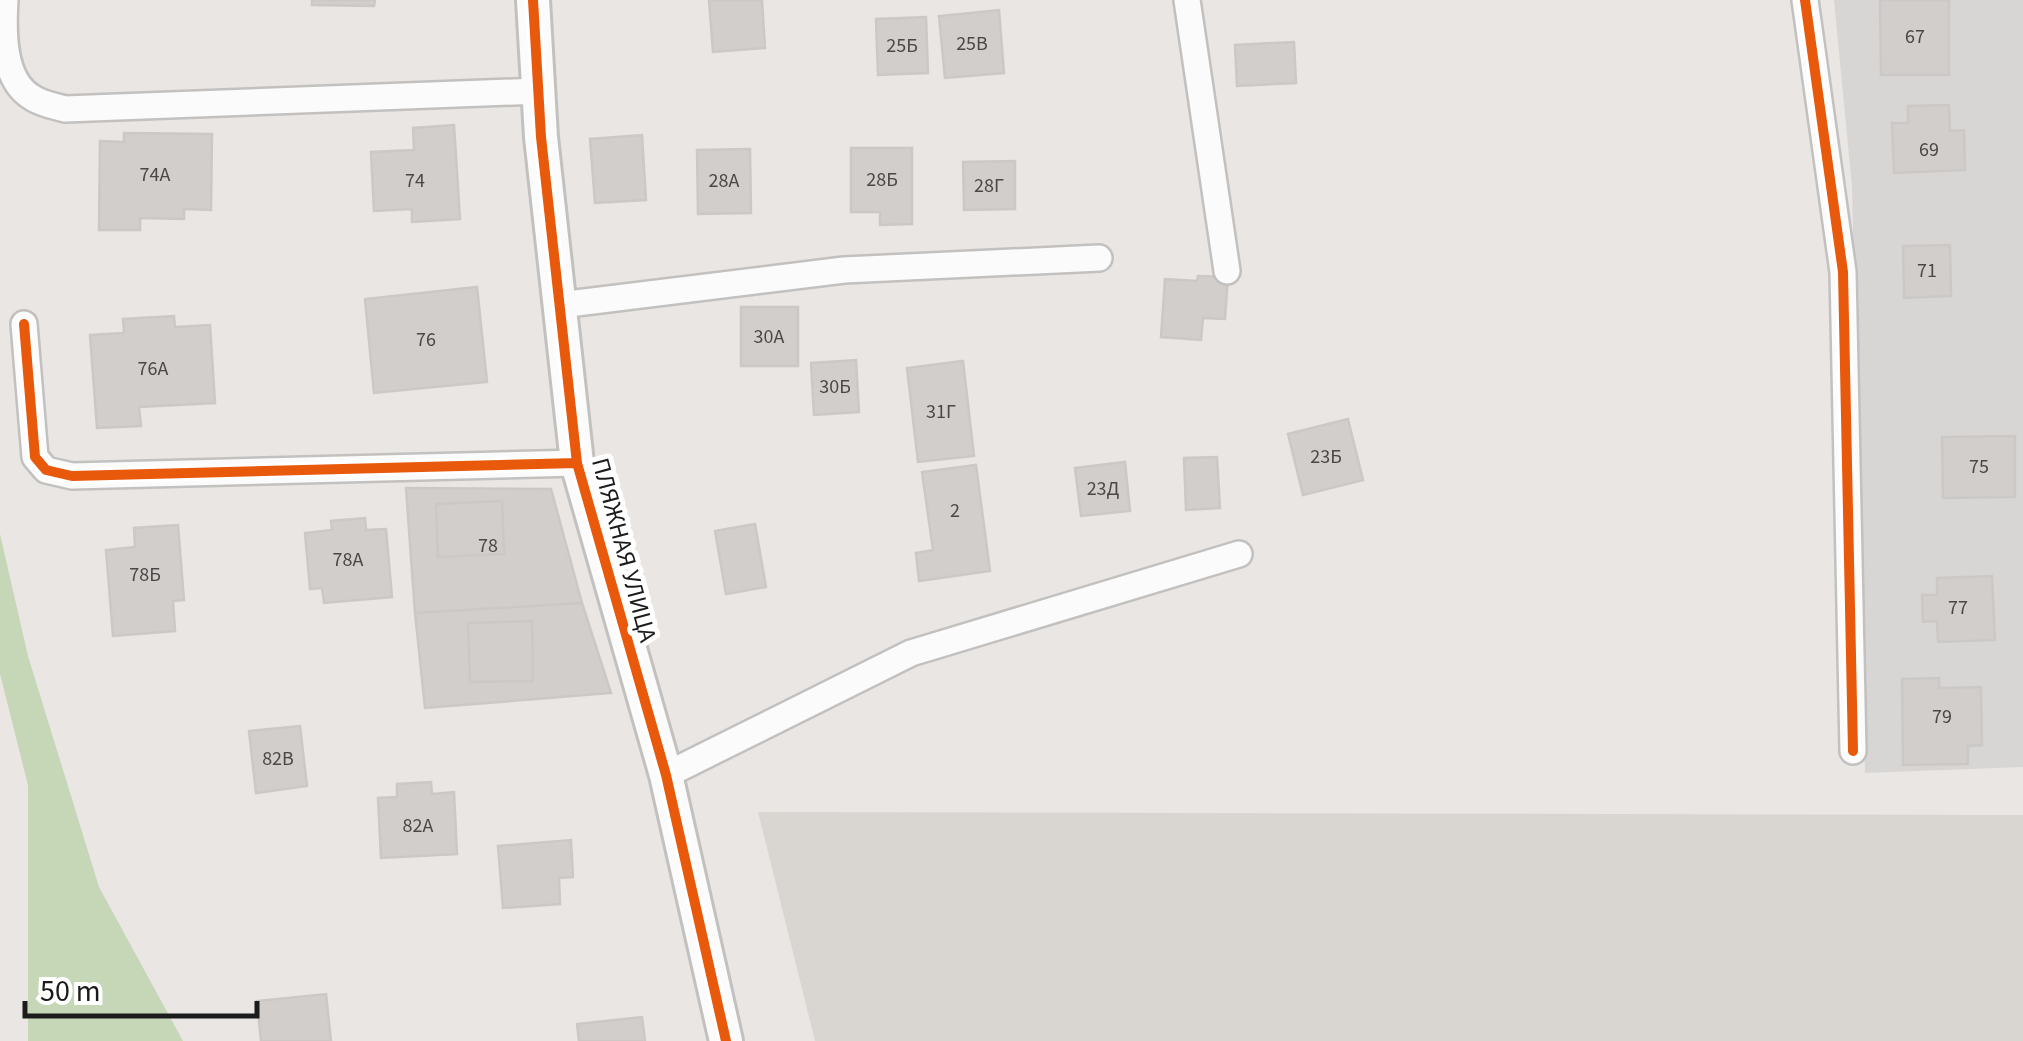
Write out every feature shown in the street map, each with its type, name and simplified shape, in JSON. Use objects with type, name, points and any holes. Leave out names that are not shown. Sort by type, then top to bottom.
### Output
[{"type":"street","points":[[5,0],[4,23],[13,78],[32,98],[65,109],[538,91]]},
{"type":"street","name":"ПЛЯЖНАЯ УЛИЦА","points":[[533,0],[538,91],[577,463],[666,776],[726,1041]]},
{"type":"street","points":[[1188,0],[1227,270]]},
{"type":"street","points":[[1805,0],[1843,272],[1853,751]]},
{"type":"street","points":[[560,305],[844,270],[1098,258]]},
{"type":"street","points":[[24,324],[35,457],[46,470],[72,476],[577,463]]},
{"type":"street","points":[[666,776],[911,653],[1239,554]]},
{"type":"shaded area","points":[[1834,0],[2023,0],[2023,767],[1865,773],[1852,187]]},
{"type":"shaded area","points":[[758,812],[2023,815],[2023,1041],[815,1041]]},
{"type":"green space","points":[[0,534],[28,656],[99,887],[183,1041],[28,1041],[28,785],[0,674]]},
{"type":"building","points":[[312,0],[375,0],[374,6],[312,5]]},
{"type":"building","points":[[709,0],[762,0],[765,48],[713,52]]},
{"type":"building","points":[[1880,0],[1949,0],[1949,75],[1881,75]]},
{"type":"building","points":[[999,10],[1004,73],[945,78],[939,16]]},
{"type":"building","points":[[926,17],[928,73],[878,75],[876,19]]},
{"type":"building","points":[[1294,42],[1296,83],[1237,86],[1235,45]]},
{"type":"building","points":[[1949,105],[1950,131],[1964,130],[1965,170],[1894,173],[1892,123],[1908,123],[1908,106]]},
{"type":"building","points":[[454,125],[460,219],[412,222],[412,209],[374,211],[371,152],[414,150],[413,128]]},
{"type":"building","points":[[124,133],[212,134],[211,210],[184,209],[184,219],[140,218],[140,230],[99,230],[100,141],[124,142]]},
{"type":"building","points":[[642,135],[646,200],[595,203],[590,139]]},
{"type":"building","points":[[851,148],[912,148],[912,224],[880,225],[880,212],[851,212]]},
{"type":"building","points":[[750,149],[751,213],[698,214],[697,150]]},
{"type":"building","points":[[1015,161],[1015,209],[964,210],[963,162]]},
{"type":"building","points":[[1950,245],[1951,296],[1904,298],[1903,246]]},
{"type":"building","points":[[1198,276],[1228,277],[1225,319],[1203,318],[1201,340],[1161,337],[1165,279],[1197,281]]},
{"type":"building","points":[[477,287],[487,382],[374,393],[365,299]]},
{"type":"building","points":[[741,307],[798,307],[798,366],[741,366]]},
{"type":"building","points":[[174,316],[175,327],[210,325],[215,403],[139,407],[141,426],[97,428],[90,335],[124,333],[123,319]]},
{"type":"building","points":[[856,360],[859,412],[814,415],[811,363]]},
{"type":"building","points":[[963,361],[974,456],[918,462],[907,368]]},
{"type":"building","points":[[1348,419],[1363,480],[1303,495],[1288,434]]},
{"type":"building","points":[[2015,436],[2015,497],[1943,498],[1942,437]]},
{"type":"building","points":[[1217,457],[1220,508],[1186,510],[1184,458]]},
{"type":"building","points":[[1125,462],[1130,511],[1081,516],[1075,468]]},
{"type":"building","points":[[976,465],[990,571],[919,581],[916,553],[933,550],[922,472]]},
{"type":"building","points":[[406,488],[551,489],[582,603],[415,613]]},
{"type":"building","points":[[502,501],[504,554],[438,557],[436,504]]},
{"type":"building","points":[[365,518],[366,530],[386,529],[392,597],[324,603],[322,588],[310,589],[305,533],[332,530],[331,521]]},
{"type":"building","points":[[755,524],[766,587],[726,594],[715,531]]},
{"type":"building","points":[[178,525],[184,600],[173,601],[175,631],[113,636],[106,550],[135,547],[134,528]]},
{"type":"building","points":[[1992,576],[1995,640],[1938,642],[1937,621],[1923,622],[1922,595],[1937,595],[1937,578]]},
{"type":"building","points":[[582,603],[611,693],[425,708],[415,613]]},
{"type":"building","points":[[532,621],[533,681],[470,682],[468,623]]},
{"type":"building","points":[[1939,678],[1939,688],[1981,687],[1982,745],[1968,746],[1968,764],[1903,765],[1902,679]]},
{"type":"building","points":[[300,726],[307,786],[256,793],[249,731]]},
{"type":"building","points":[[431,782],[432,794],[454,792],[457,854],[381,858],[378,798],[397,797],[397,784]]},
{"type":"building","points":[[571,840],[573,877],[559,878],[560,904],[503,908],[498,846]]},
{"type":"building","points":[[326,994],[331,1041],[261,1041],[257,1001]]},
{"type":"building","points":[[642,1017],[645,1041],[579,1041],[577,1024]]},
{"type":"cycle path","points":[[533,0],[541,137],[577,463],[666,775],[726,1041]]},
{"type":"cycle path","points":[[1805,0],[1843,272],[1853,751]]},
{"type":"cycle path","points":[[24,324],[35,457],[46,470],[72,476],[577,463]]}]
